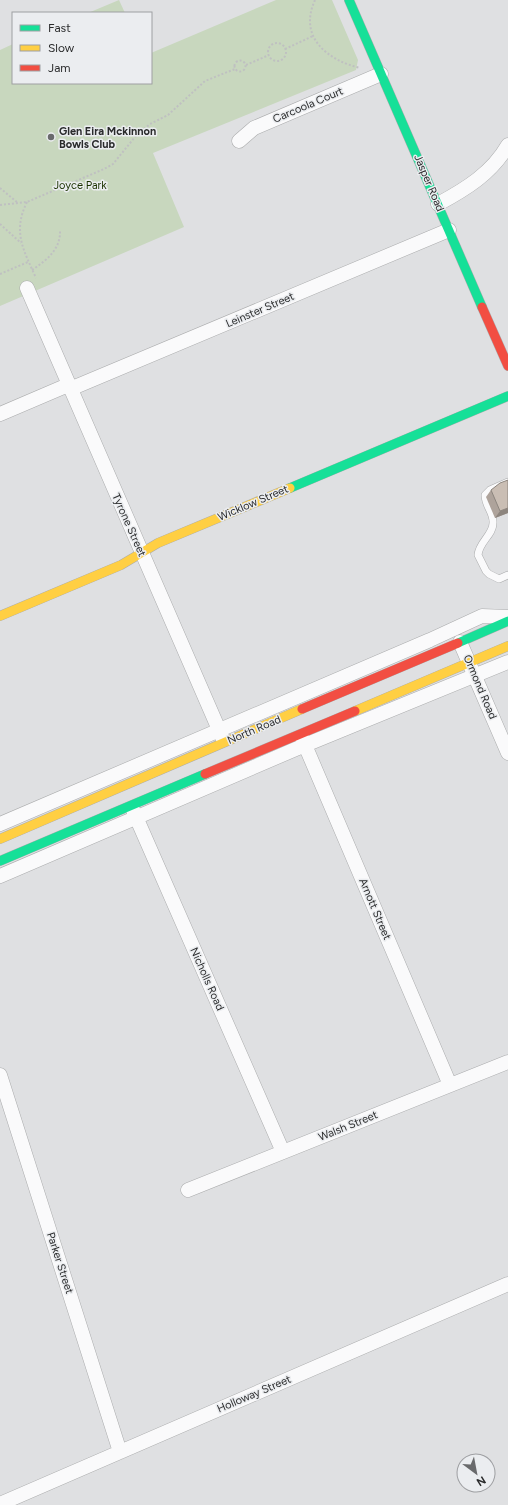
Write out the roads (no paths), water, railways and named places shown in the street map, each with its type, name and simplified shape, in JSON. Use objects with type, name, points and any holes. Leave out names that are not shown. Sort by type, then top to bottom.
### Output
[{"type":"main road","name":"Jasper Road","points":[[349,0],[508,366]]},
{"type":"main road","name":"Wicklow Street","points":[[0,616],[121,564],[158,543],[508,396]]},
{"type":"main road","name":"North Road","points":[[0,838],[222,736],[460,642],[508,621]]},
{"type":"main road","name":"North Road","points":[[0,861],[134,811],[233,761],[302,739],[508,646]]},
{"type":"street","name":"Carcoola Court","points":[[239,141],[254,128],[381,74]]},
{"type":"street","points":[[438,204],[488,172],[508,145]]},
{"type":"street","name":"Leinster Street","points":[[0,414],[449,230]]},
{"type":"street","name":"Tyrone Street","points":[[27,290],[233,761]]},
{"type":"street","name":"North Road","points":[[0,824],[222,736],[482,616],[508,617]]},
{"type":"street","name":"Ormond Road","points":[[460,642],[470,662],[508,753]]},
{"type":"street","name":"North Road","points":[[0,876],[134,811],[302,739],[508,662]]},
{"type":"street","name":"Arnott Street","points":[[302,739],[450,1085]]},
{"type":"street","name":"Nicholls Road","points":[[134,811],[283,1152]]},
{"type":"street","name":"Walsh Street","points":[[188,1190],[508,1062]]},
{"type":"street","name":"Parker Street","points":[[0,1075],[120,1452]]},
{"type":"street","name":"Holloway Street","points":[[0,1504],[508,1284]]},
{"type":"lane","points":[[508,482],[490,490],[484,495],[494,524],[481,544],[478,554],[489,574],[499,578],[508,575]]},
{"type":"place","name":"Glen Eira Mckinnon Bowls Club","points":[[51,137]]},
{"type":"park label","name":"Joyce Park","points":[[80,185]]}]
